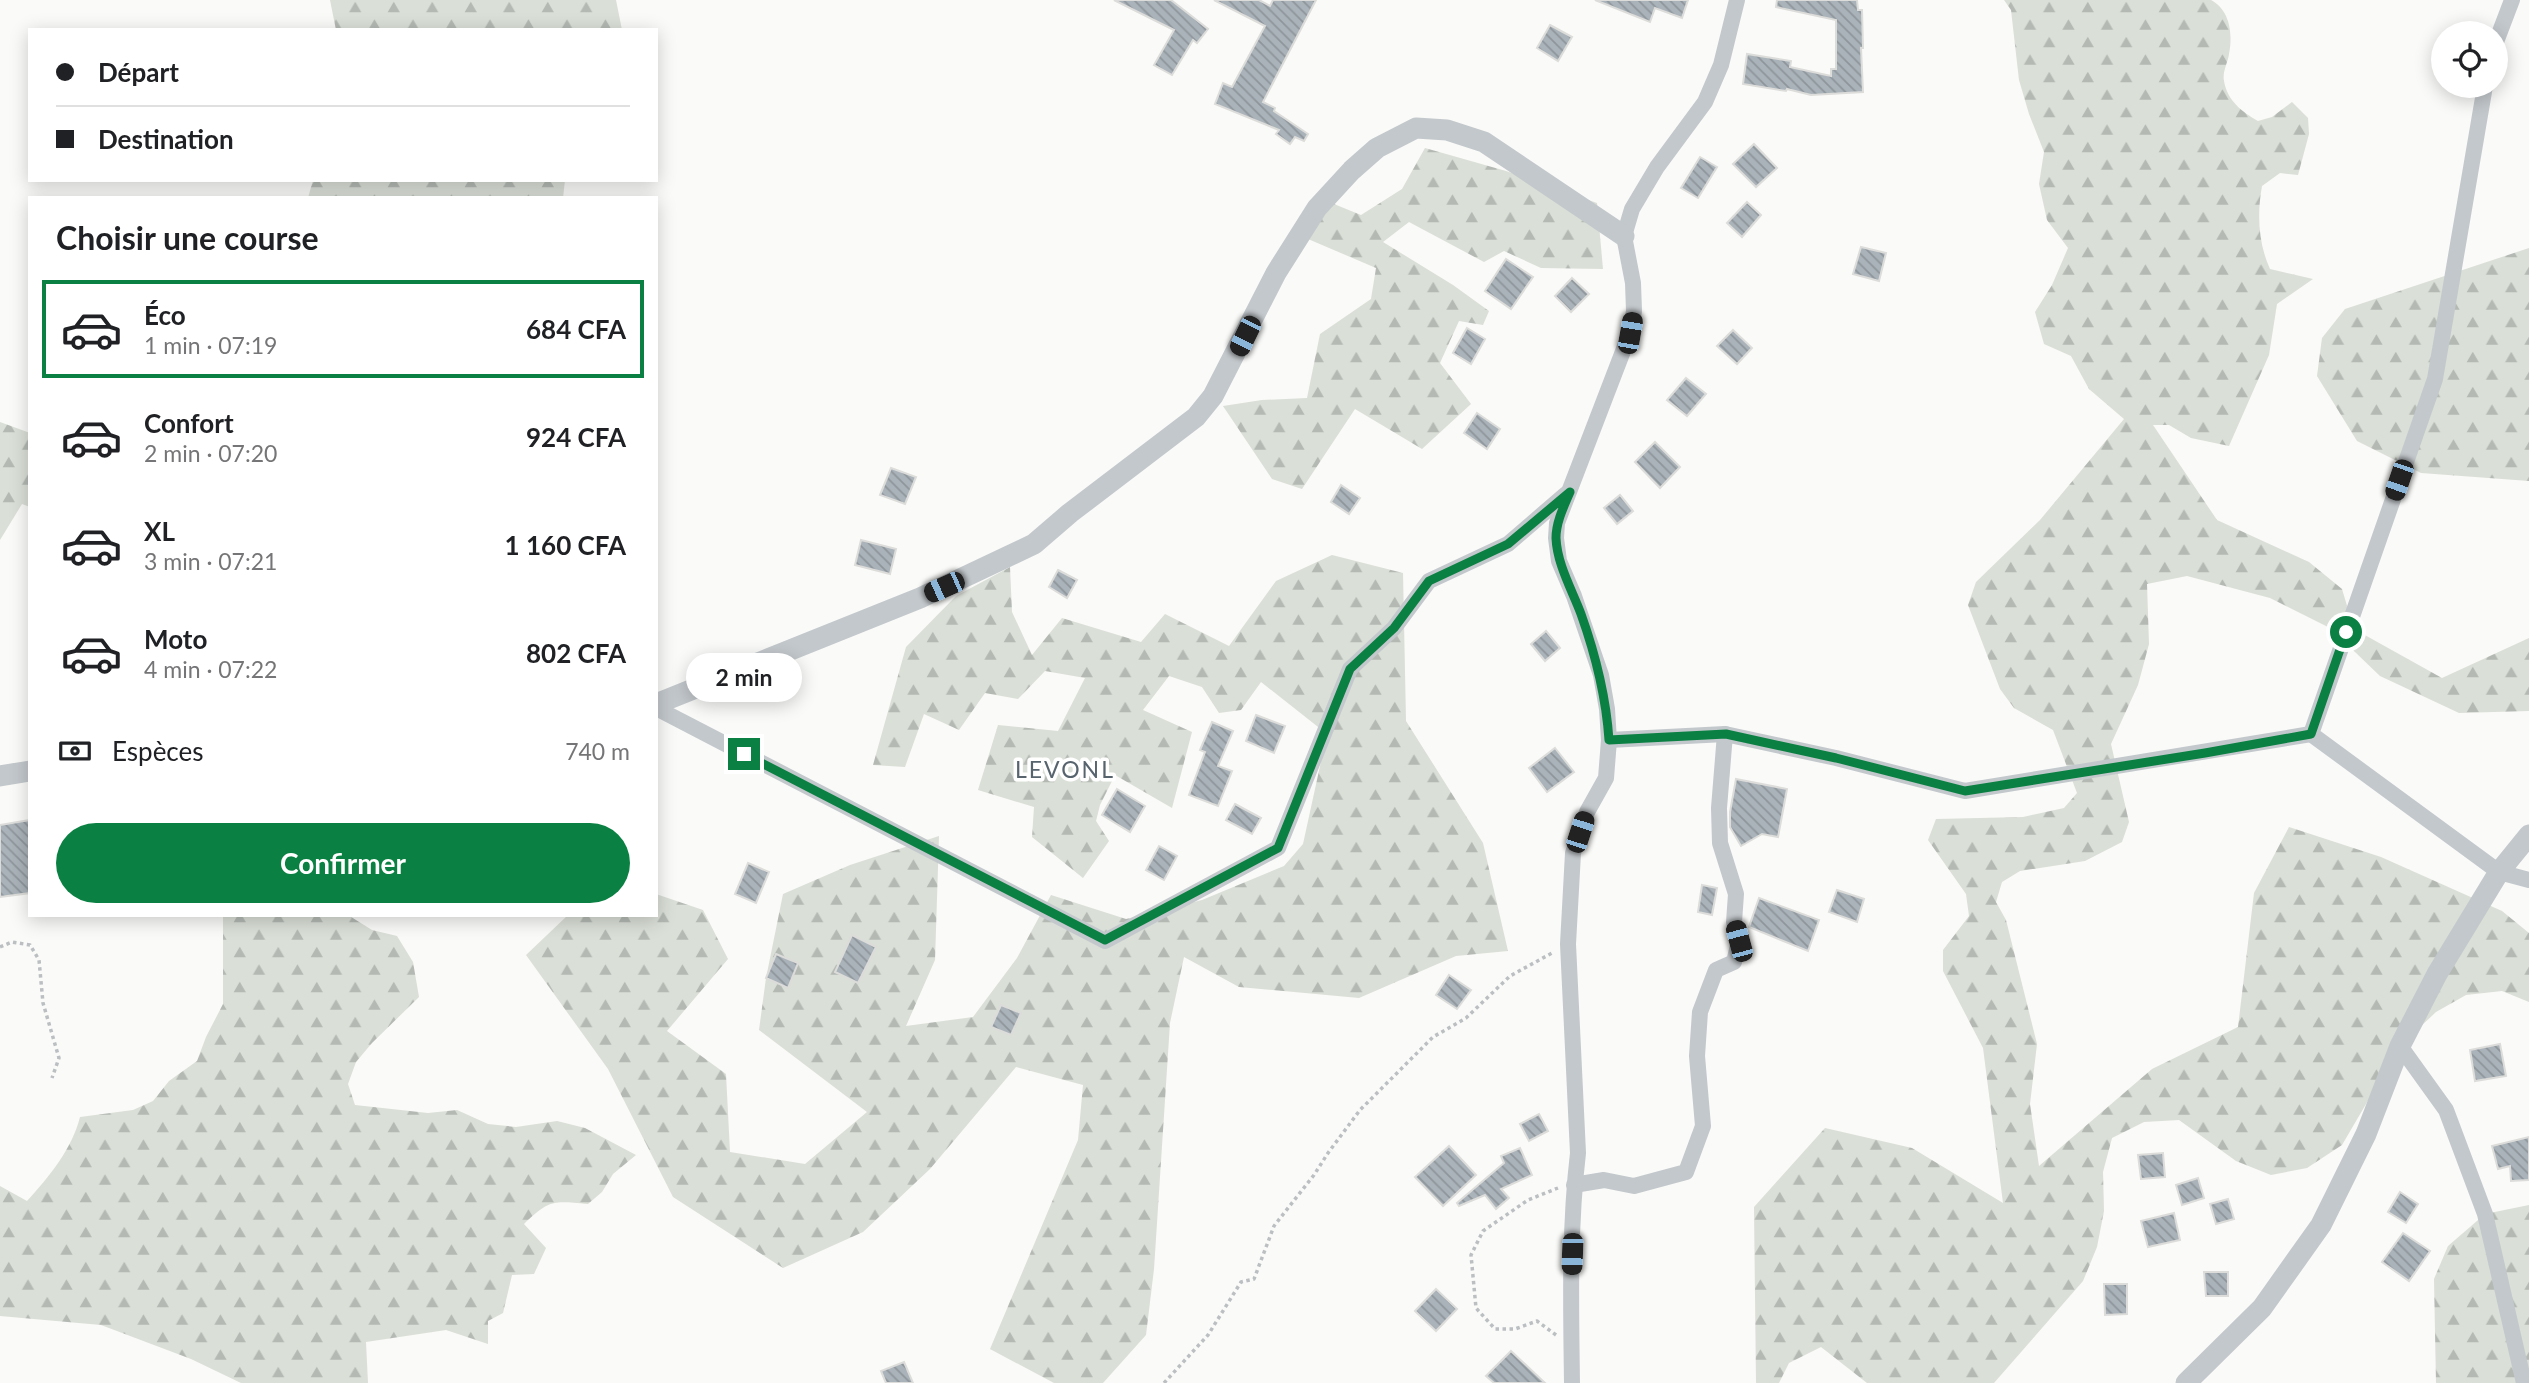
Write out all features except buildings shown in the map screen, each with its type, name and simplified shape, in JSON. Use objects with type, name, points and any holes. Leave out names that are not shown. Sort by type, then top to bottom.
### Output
[{"type":"street","points":[[1572,1383],[1574,1185],[1578,1153],[1569,944],[1573,853],[1587,812],[1606,778],[1609,740],[1601,675],[1559,561],[1556,538],[1558,523],[1630,333],[1633,283],[1624,236],[1632,209],[1641,191],[1705,102],[1721,65],[1737,0]]},
{"type":"street","points":[[2504,21],[2512,0]]},
{"type":"street","points":[[2311,734],[2435,379],[2483,98]]},
{"type":"street","points":[[658,705],[920,598],[1034,544],[1070,513],[1196,417],[1217,389],[1276,273],[1317,208],[1352,170],[1377,148],[1416,128],[1447,130],[1484,142],[1624,236]]},
{"type":"street","points":[[658,707],[1105,940],[1278,848],[1350,669],[1394,628],[1429,581],[1508,544],[1570,492]]},
{"type":"street","points":[[1574,1185],[1604,1180],[1634,1186],[1686,1172],[1695,1152],[1703,1126],[1697,1056],[1700,1012],[1716,970],[1734,962],[1739,941],[1734,922],[1736,894],[1720,843],[1719,808],[1726,734]]},
{"type":"street","points":[[1609,740],[1726,734],[1836,758],[1965,791],[2311,734],[2499,872],[2529,880]]},
{"type":"street","points":[[0,776],[28,771]]},
{"type":"street","points":[[2186,1383],[2262,1308],[2321,1225],[2366,1134],[2400,1046],[2437,974],[2499,872],[2529,835]]},
{"type":"street","points":[[2400,1046],[2446,1110],[2485,1214],[2524,1383]]},
{"type":"path","points":[[0,947],[12,942],[30,945],[39,960],[43,1003],[59,1058],[52,1078]]},
{"type":"path","points":[[1164,1383],[1208,1335],[1241,1282],[1254,1279],[1274,1226],[1360,1111],[1433,1037],[1465,1018],[1510,976],[1569,944]]},
{"type":"path","points":[[1571,1346],[1537,1321],[1515,1329],[1495,1329],[1476,1308],[1471,1255],[1483,1231],[1528,1199],[1549,1190],[1574,1185]]},
{"type":"green space","points":[[330,0],[616,0],[622,28],[336,28]]},
{"type":"green space","points":[[2004,0],[2211,0],[2222,10],[2229,23],[2230,46],[2224,78],[2232,100],[2258,121],[2272,117],[2292,102],[2308,118],[2309,134],[2298,175],[2280,173],[2262,186],[2259,217],[2263,249],[2270,269],[2313,279],[2277,304],[2269,355],[2229,446],[2191,438],[2169,425],[2153,425],[2217,520],[2309,562],[2342,589],[2354,629],[2442,678],[2529,638],[2529,711],[2459,713],[2380,676],[2330,628],[2270,598],[2187,576],[2147,584],[2149,644],[2138,685],[2111,744],[2129,822],[2122,842],[2085,861],[2020,871],[2002,882],[1996,902],[2006,920],[2037,1044],[2030,1104],[2039,1166],[2152,1069],[2238,1027],[2254,893],[2289,827],[2381,857],[2502,911],[2529,933],[2529,1002],[2502,991],[2466,995],[2436,1012],[2400,1046],[2342,1145],[2307,1168],[2271,1175],[2236,1161],[2179,1120],[2144,1122],[2112,1138],[2103,1172],[2104,1211],[2097,1247],[2083,1281],[1994,1383],[1867,1383],[1821,1347],[1789,1363],[1779,1383],[1756,1383],[1754,1207],[1825,1128],[1912,1148],[2003,1203],[1983,1048],[1943,971],[1943,950],[1969,916],[1966,894],[1928,840],[1936,819],[2023,817],[2064,808],[2077,793],[2053,730],[2014,708],[2000,689],[1968,605],[1976,582],[2040,520],[2124,419],[2089,389],[2071,356],[2044,344],[2035,312],[2052,285],[2068,248],[2047,220],[2039,184],[2044,152],[2019,80],[2011,10]]},
{"type":"green space","points":[[1425,148],[1506,171],[1597,203],[1603,269],[1541,268],[1504,251],[1484,262],[1409,222],[1383,242],[1453,285],[1489,311],[1483,325],[1459,321],[1440,363],[1471,404],[1422,449],[1355,409],[1302,489],[1272,479],[1223,406],[1262,400],[1307,398],[1320,334],[1371,299],[1376,268],[1308,239],[1329,202],[1361,215],[1402,189]]},
{"type":"green space","points":[[312,182],[565,182],[563,196],[309,196]]},
{"type":"green space","points":[[2529,248],[2529,481],[2421,473],[2357,441],[2317,376],[2322,338],[2345,309]]},
{"type":"green space","points":[[0,422],[28,432],[28,506],[22,504],[0,540]]},
{"type":"green space","points":[[1332,555],[1403,573],[1406,721],[1483,843],[1508,951],[1456,956],[1359,998],[1239,987],[1184,957],[1170,1023],[1154,1269],[1146,1335],[1103,1383],[1054,1383],[990,1349],[1078,1140],[1083,1085],[1016,1067],[930,1169],[863,1232],[783,1268],[673,1197],[608,1069],[526,955],[566,917],[658,917],[658,895],[703,910],[728,959],[667,1031],[726,1074],[730,1152],[805,1164],[867,1112],[759,1030],[766,978],[783,894],[850,865],[939,836],[935,960],[906,1026],[973,1017],[1017,958],[1051,895],[1126,919],[1202,900],[1284,866],[1303,844],[1327,734],[1261,682],[1241,710],[1219,713],[1202,687],[1169,676],[1143,710],[1192,732],[1172,808],[1115,775],[1100,805],[1096,821],[1109,841],[1083,878],[1032,837],[1034,807],[978,790],[998,725],[1058,731],[1085,678],[1045,671],[1018,699],[985,693],[959,730],[924,714],[905,767],[873,765],[906,647],[956,596],[1010,567],[1012,612],[1032,655],[1062,618],[1141,642],[1165,614],[1229,646],[1276,581]]},
{"type":"green space","points":[[223,917],[351,917],[372,930],[397,936],[413,962],[419,997],[356,1062],[348,1084],[355,1105],[428,1113],[457,1110],[488,1124],[516,1127],[557,1121],[585,1128],[636,1155],[613,1174],[602,1192],[588,1204],[559,1202],[546,1206],[524,1224],[546,1248],[534,1274],[512,1275],[503,1313],[488,1321],[488,1344],[446,1330],[366,1342],[368,1383],[241,1383],[191,1359],[101,1325],[0,1316],[0,1186],[27,1201],[66,1151],[80,1117],[133,1110],[153,1101],[169,1081],[197,1061],[223,1004]]},
{"type":"green space","points":[[2529,1205],[2529,1383],[2436,1383],[2434,1279],[2448,1246],[2485,1214]]},
{"type":"district","name":"LEVONL","points":[[1065,770]]},
{"type":"route","points":[[744,754],[1105,940],[1278,848],[1350,669],[1394,628],[1429,581],[1508,544],[1570,492],[1558,523],[1556,538],[1559,561],[1601,675],[1609,740],[1726,734],[1836,758],[1965,791],[2311,734],[2346,632]]}]
